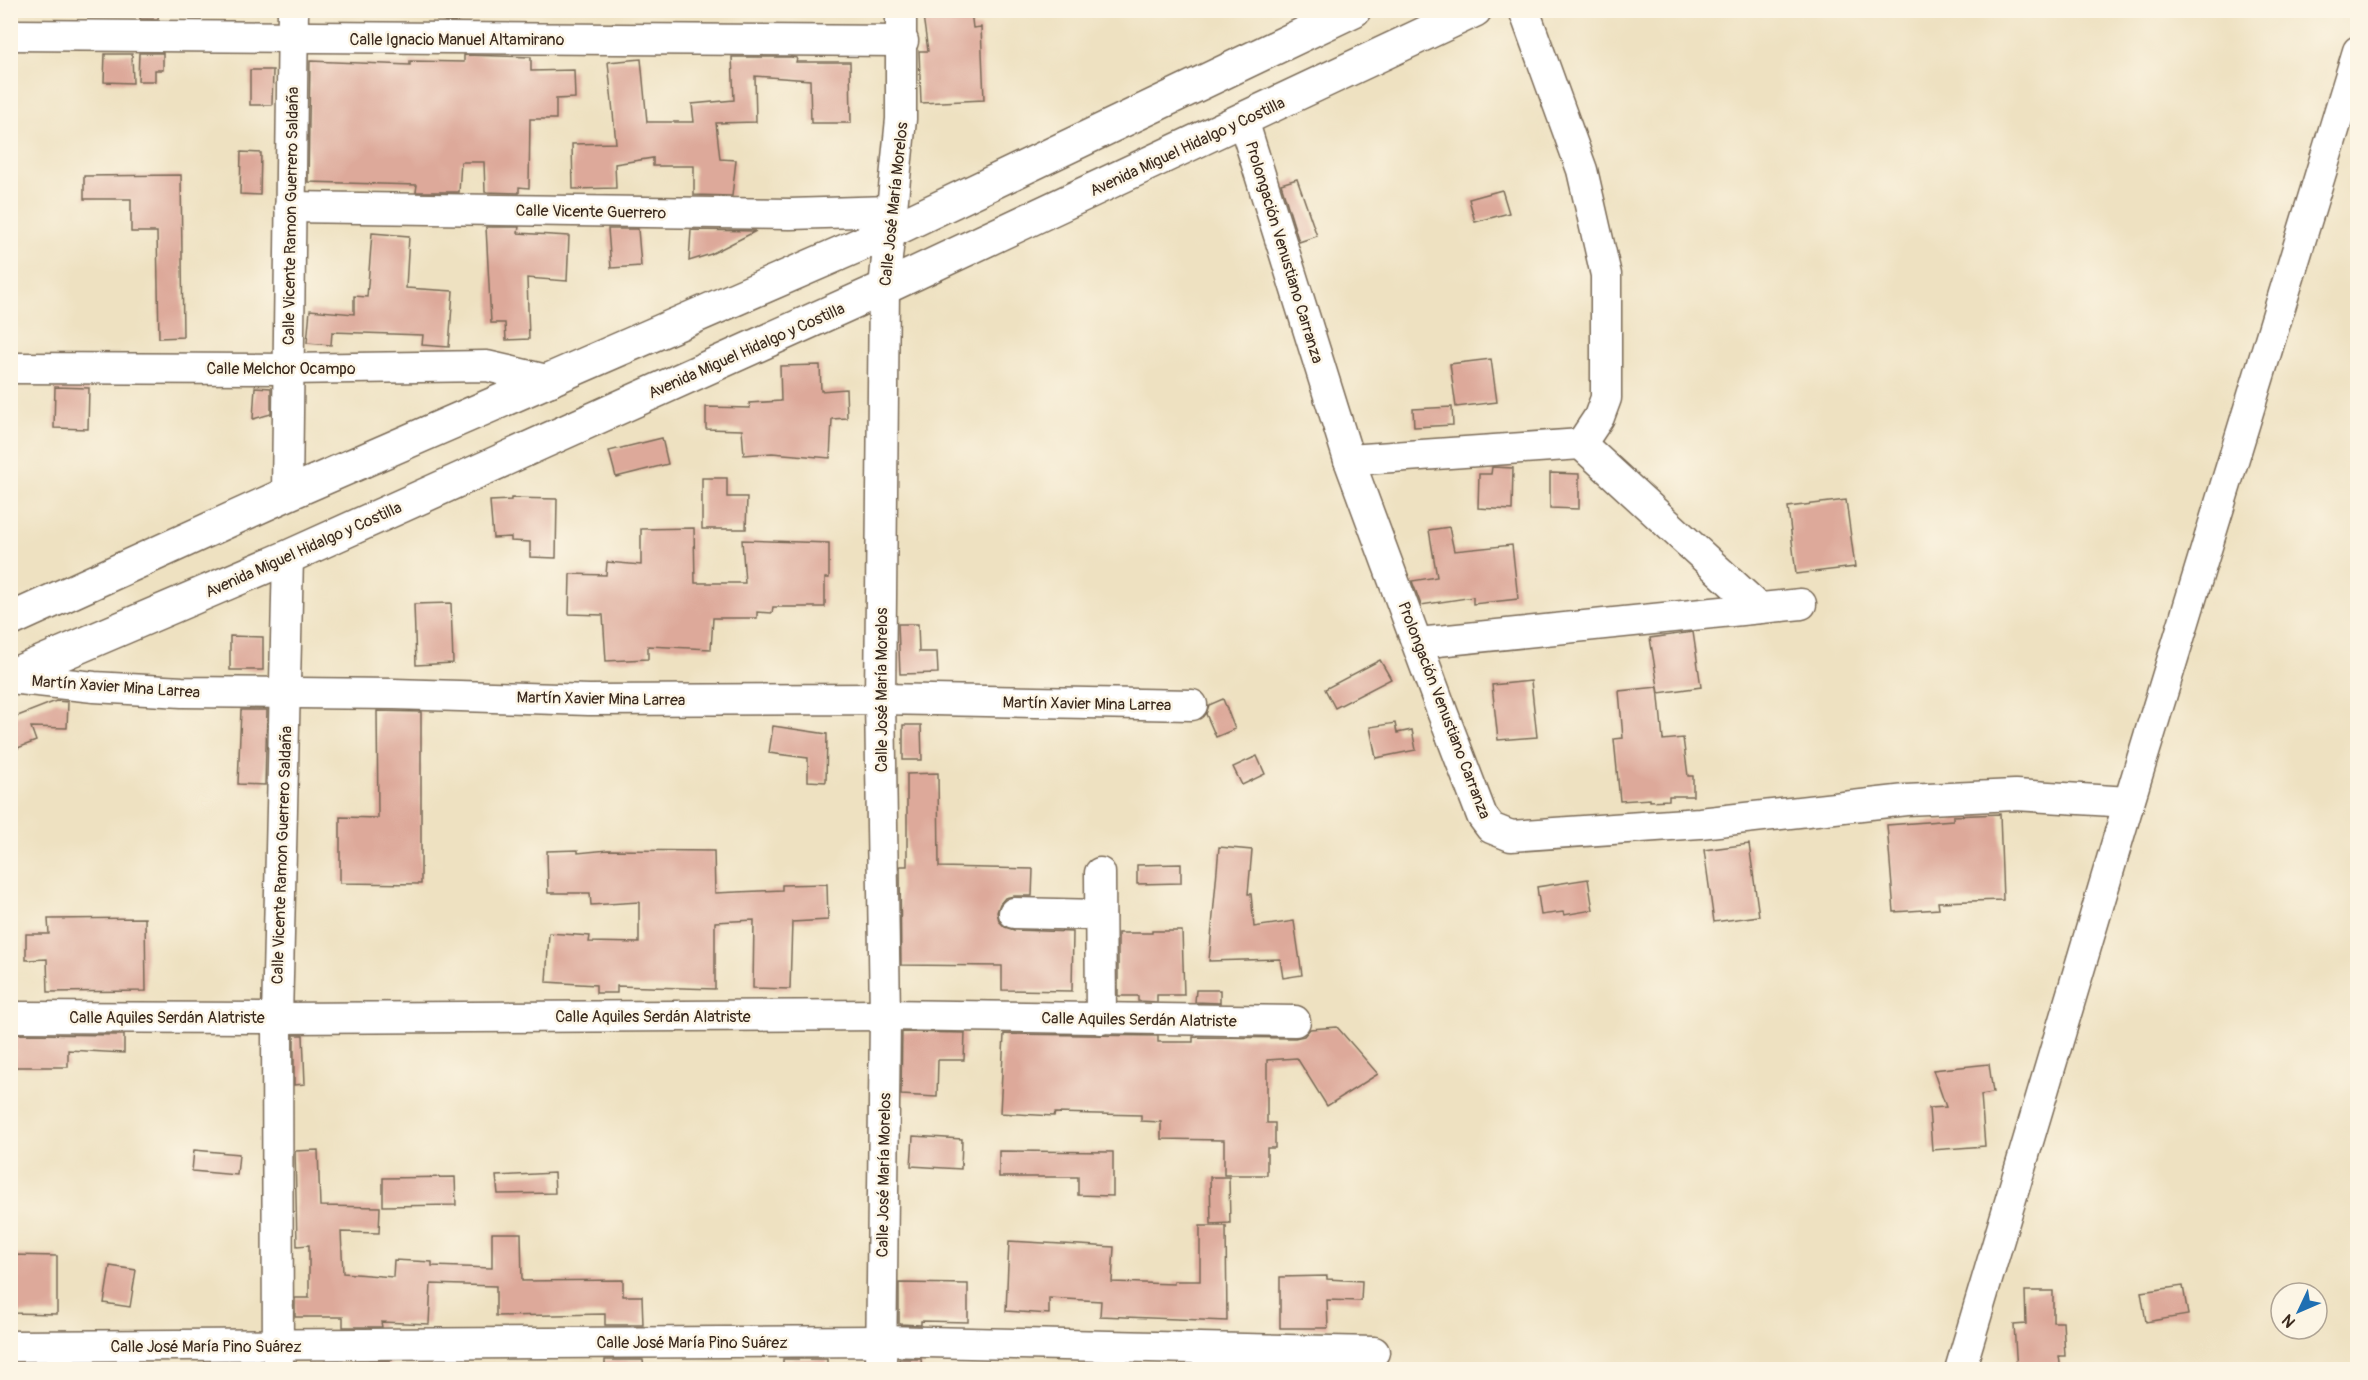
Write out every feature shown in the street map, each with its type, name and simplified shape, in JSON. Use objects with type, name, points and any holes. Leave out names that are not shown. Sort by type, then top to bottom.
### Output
[{"type":"main road","points":[[10,620],[287,494],[551,381],[890,221],[1354,10]]},
{"type":"main road","name":"Avenida Miguel Hidalgo y Costilla","points":[[10,677],[288,557],[884,288],[1475,10]]},
{"type":"street","name":"Calle José María Morelos","points":[[881,1355],[885,1014],[880,699],[884,288],[902,119],[901,10]]},
{"type":"street","points":[[1524,10],[1582,170],[1606,275],[1606,398],[1599,417],[1581,444]]},
{"type":"street","name":"Calle Ignacio Manuel Altamirano","points":[[10,35],[292,24],[903,41]]},
{"type":"street","name":"Calle Vicente Ramon Guerrero Saldaña","points":[[287,494],[292,24]]},
{"type":"street","points":[[1960,1370],[2129,802],[2358,51]]},
{"type":"street","name":"Prolongación Venustiano Carranza","points":[[1244,120],[1349,460],[1482,816],[1491,828],[1511,836],[1701,823],[1906,800],[2015,795],[2129,802]]},
{"type":"street","name":"Calle Vicente Guerrero","points":[[290,207],[790,214],[890,221]]},
{"type":"street","name":"Calle Melchor Ocampo","points":[[10,368],[288,369],[487,366],[551,381]]},
{"type":"street","points":[[1349,460],[1581,444],[1758,608]]},
{"type":"street","name":"Calle Vicente Ramon Guerrero Saldaña","points":[[278,1358],[277,1018],[288,557]]},
{"type":"street","points":[[1418,643],[1801,604]]},
{"type":"street","name":"Martín Xavier Mina Larrea","points":[[10,677],[105,688],[285,693],[589,700],[880,699],[1192,705]]},
{"type":"street","points":[[1100,873],[1101,1019]]},
{"type":"street","points":[[1014,913],[1100,915]]},
{"type":"street","name":"Calle Aquiles Serdán Alatriste","points":[[10,1017],[277,1018],[885,1014],[1294,1021]]},
{"type":"street","name":"Calle José María Pino Suárez","points":[[10,1346],[278,1358],[1374,1352]]},
{"type":"building","points":[[140,10],[159,10],[158,19],[140,19]]},
{"type":"building","points":[[971,11],[973,28],[981,27],[984,100],[921,103],[919,51],[928,51],[923,16]]},
{"type":"building","points":[[139,53],[163,53],[163,70],[155,70],[155,81],[138,81]]},
{"type":"building","points":[[105,54],[132,54],[133,83],[104,82]]},
{"type":"building","points":[[464,55],[531,57],[531,71],[574,70],[575,98],[556,99],[556,119],[530,119],[529,188],[519,187],[519,193],[485,192],[484,162],[461,162],[459,192],[416,192],[417,185],[308,182],[310,61],[410,65],[410,61],[464,62]]},
{"type":"building","points":[[732,57],[791,57],[797,58],[796,62],[850,62],[851,123],[811,123],[810,80],[755,76],[756,122],[716,123],[720,159],[736,160],[732,196],[694,195],[694,166],[653,166],[653,158],[615,164],[616,188],[573,189],[572,144],[616,143],[608,62],[641,59],[647,122],[694,122],[692,104],[734,100]]},
{"type":"building","points":[[250,70],[273,70],[272,105],[250,105]]},
{"type":"building","points":[[241,152],[261,153],[260,195],[240,194]]},
{"type":"building","points":[[181,175],[183,337],[159,338],[157,232],[131,232],[131,199],[84,199],[84,176]]},
{"type":"building","points":[[1297,179],[1317,236],[1299,242],[1281,184]]},
{"type":"building","points":[[1502,190],[1509,213],[1475,222],[1469,199]]},
{"type":"building","points":[[486,227],[519,227],[518,233],[569,236],[567,281],[527,278],[529,339],[506,340],[505,323],[491,323]]},
{"type":"building","points":[[608,229],[638,229],[641,266],[611,268]]},
{"type":"building","points":[[691,230],[756,231],[711,254],[689,261]]},
{"type":"building","points":[[372,233],[409,236],[406,288],[453,291],[449,347],[422,345],[423,335],[332,332],[331,345],[307,343],[310,310],[354,314],[354,296],[367,297]]},
{"type":"building","points":[[1491,359],[1497,402],[1456,407],[1450,364]]},
{"type":"building","points":[[820,365],[821,391],[846,389],[847,418],[832,419],[830,458],[772,453],[744,455],[742,430],[706,429],[706,407],[750,408],[749,403],[781,401],[780,366]]},
{"type":"building","points":[[55,387],[89,388],[88,429],[54,428]]},
{"type":"building","points":[[255,387],[271,388],[271,414],[253,419]]},
{"type":"building","points":[[1452,407],[1453,425],[1414,427],[1413,409]]},
{"type":"building","points":[[662,438],[668,464],[616,477],[609,451]]},
{"type":"building","points":[[1492,467],[1513,468],[1512,510],[1478,508],[1479,474],[1491,474]]},
{"type":"building","points":[[1550,473],[1579,474],[1579,509],[1550,508]]},
{"type":"building","points":[[702,478],[727,478],[727,497],[747,497],[746,529],[702,529]]},
{"type":"building","points":[[511,498],[557,499],[556,558],[530,557],[530,542],[511,541],[511,537],[493,538],[490,501],[511,500]]},
{"type":"building","points":[[1846,500],[1855,567],[1796,574],[1788,507]]},
{"type":"building","points":[[1449,527],[1454,551],[1512,545],[1518,599],[1473,604],[1473,597],[1421,605],[1412,581],[1437,577],[1429,530]]},
{"type":"building","points":[[694,528],[695,583],[745,583],[742,540],[829,543],[829,578],[825,578],[825,607],[773,607],[772,613],[757,612],[757,618],[713,618],[711,649],[648,646],[648,659],[606,661],[603,615],[569,614],[570,574],[606,575],[607,562],[641,565],[641,529]]},
{"type":"building","points":[[451,603],[453,663],[416,665],[414,604]]},
{"type":"building","points":[[898,624],[918,624],[919,652],[937,652],[938,673],[900,674]]},
{"type":"building","points":[[1693,632],[1701,687],[1659,693],[1650,638]]},
{"type":"building","points":[[230,636],[263,637],[263,670],[230,670]]},
{"type":"building","points":[[1380,660],[1391,679],[1335,708],[1325,689]]},
{"type":"building","points":[[1531,681],[1537,737],[1498,740],[1492,685]]},
{"type":"building","points":[[1658,687],[1663,740],[1683,738],[1688,776],[1693,776],[1693,796],[1669,796],[1669,800],[1620,801],[1614,739],[1623,738],[1619,691]]},
{"type":"building","points":[[1223,699],[1235,729],[1216,737],[1206,714],[1209,705]]},
{"type":"building","points":[[56,701],[68,702],[67,728],[31,727],[36,741],[10,751],[10,719]]},
{"type":"building","points":[[241,710],[267,710],[265,785],[238,784]]},
{"type":"building","points":[[377,711],[421,712],[421,884],[340,883],[340,817],[378,818]]},
{"type":"building","points":[[1395,723],[1397,733],[1412,730],[1416,750],[1376,758],[1370,727]]},
{"type":"building","points":[[903,725],[921,725],[922,760],[903,760]]},
{"type":"building","points":[[773,726],[827,734],[826,782],[808,781],[808,758],[769,753]]},
{"type":"building","points":[[1257,756],[1265,774],[1242,785],[1233,767]]},
{"type":"building","points":[[938,773],[939,867],[1033,869],[1032,896],[1005,898],[997,912],[999,921],[1005,927],[1014,930],[1073,932],[1072,991],[1002,990],[1002,966],[901,965],[900,866],[907,866],[907,774]]},
{"type":"building","points":[[2000,814],[2003,900],[1938,902],[1939,909],[1894,912],[1887,825],[1953,820],[1953,816]]},
{"type":"building","points":[[1749,844],[1759,916],[1714,922],[1704,850]]},
{"type":"building","points":[[1219,847],[1252,850],[1248,894],[1251,894],[1254,927],[1294,921],[1302,975],[1283,978],[1280,959],[1209,961]]},
{"type":"building","points":[[578,850],[578,853],[608,850],[714,851],[715,893],[782,890],[782,885],[827,884],[828,920],[792,922],[790,989],[753,988],[754,920],[715,922],[715,989],[617,986],[617,993],[596,993],[596,985],[546,982],[549,933],[590,936],[589,942],[639,943],[639,902],[591,905],[590,893],[548,893],[547,851]]},
{"type":"building","points":[[1181,864],[1181,883],[1137,884],[1137,865]]},
{"type":"building","points":[[1588,879],[1593,910],[1564,915],[1563,912],[1541,915],[1537,887]]},
{"type":"building","points":[[145,918],[146,991],[48,992],[47,959],[26,960],[26,934],[49,934],[48,919]]},
{"type":"building","points":[[1152,931],[1182,931],[1184,995],[1157,995],[1157,1002],[1138,1001],[1138,996],[1118,996],[1118,933],[1152,933]]},
{"type":"building","points":[[1196,990],[1220,990],[1220,1003],[1195,1002]]},
{"type":"building","points":[[1337,1027],[1378,1074],[1327,1106],[1297,1058],[1267,1060],[1267,1123],[1275,1123],[1275,1148],[1267,1148],[1267,1175],[1224,1175],[1224,1140],[1161,1139],[1161,1122],[1141,1121],[1141,1115],[1055,1113],[1054,1116],[1000,1113],[1004,1034],[1158,1036],[1158,1042],[1193,1042],[1193,1037],[1295,1038],[1304,1036],[1310,1029]]},
{"type":"building","points":[[902,1032],[965,1033],[964,1060],[938,1060],[937,1097],[901,1095]]},
{"type":"building","points":[[14,1034],[124,1035],[124,1053],[68,1050],[68,1067],[14,1067]]},
{"type":"building","points":[[294,1035],[303,1035],[305,1084],[294,1085]]},
{"type":"building","points":[[1989,1064],[1993,1093],[1981,1095],[1985,1146],[1932,1150],[1929,1108],[1946,1107],[1933,1070]]},
{"type":"building","points":[[913,1136],[962,1139],[961,1169],[911,1166]]},
{"type":"building","points":[[194,1150],[239,1154],[237,1175],[192,1171]]},
{"type":"building","points":[[318,1150],[320,1206],[380,1207],[379,1233],[341,1232],[343,1273],[393,1277],[394,1260],[432,1262],[432,1266],[492,1268],[492,1233],[521,1233],[522,1281],[623,1280],[623,1296],[642,1296],[643,1325],[605,1325],[605,1314],[496,1316],[496,1286],[431,1284],[429,1324],[381,1322],[382,1327],[343,1327],[343,1317],[295,1317],[295,1298],[309,1298],[309,1245],[297,1246],[295,1151]]},
{"type":"building","points":[[999,1151],[1113,1152],[1113,1196],[1078,1195],[1078,1177],[999,1177]]},
{"type":"building","points":[[554,1173],[555,1193],[498,1194],[496,1176]]},
{"type":"building","points":[[455,1177],[456,1205],[383,1206],[383,1178]]},
{"type":"building","points":[[1210,1177],[1229,1177],[1230,1223],[1211,1224]]},
{"type":"building","points":[[1200,1226],[1226,1226],[1227,1321],[1100,1316],[1101,1301],[1049,1298],[1049,1314],[1006,1311],[1009,1241],[1114,1247],[1112,1282],[1174,1284],[1174,1281],[1200,1281]]},
{"type":"building","points":[[10,1255],[57,1256],[57,1314],[10,1313]]},
{"type":"building","points":[[110,1266],[136,1270],[130,1307],[104,1303]]},
{"type":"building","points":[[1327,1276],[1327,1279],[1362,1281],[1361,1301],[1327,1300],[1328,1328],[1280,1328],[1280,1277]]},
{"type":"building","points":[[899,1283],[968,1284],[968,1322],[921,1321],[921,1325],[899,1324]]},
{"type":"building","points":[[2183,1286],[2188,1315],[2146,1322],[2141,1292]]},
{"type":"building","points":[[2025,1291],[2053,1291],[2053,1322],[2063,1322],[2065,1356],[2059,1356],[2061,1370],[2017,1370],[2014,1325],[2026,1324]]},
{"type":"building","points":[[783,1359],[827,1359],[827,1370],[783,1370]]},
{"type":"building","points":[[899,1359],[921,1359],[922,1370],[899,1370]]},
{"type":"building","points":[[605,1360],[643,1360],[644,1370],[605,1370]]},
{"type":"building","points":[[369,1361],[390,1361],[392,1370],[369,1370]]}]
